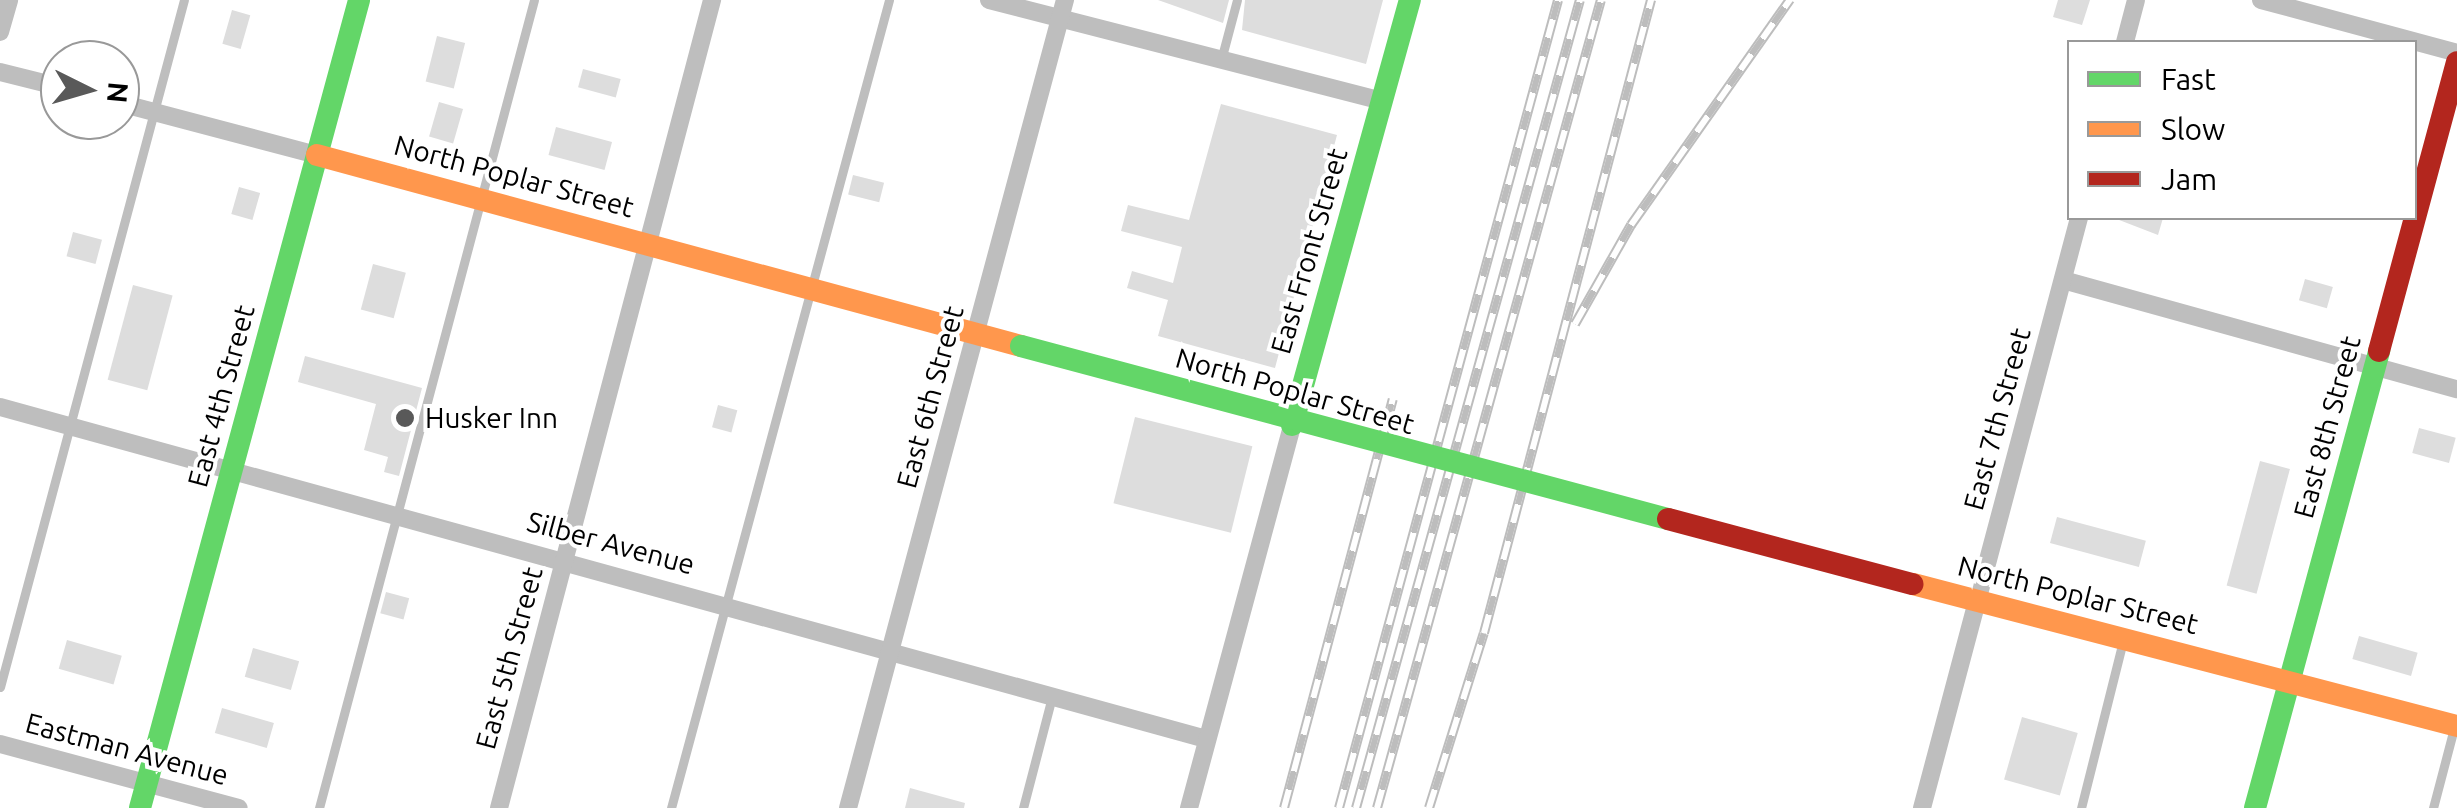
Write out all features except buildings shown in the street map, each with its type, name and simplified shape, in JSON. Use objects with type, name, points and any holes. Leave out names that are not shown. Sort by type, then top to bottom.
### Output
[{"type":"main road","name":"East 4th Street","points":[[140,808],[359,0]]},
{"type":"main road","name":"East Front Street","points":[[1292,425],[1410,0]]},
{"type":"main road","name":"East 8th Street","points":[[2417,209],[2457,62]]},
{"type":"main road","name":"North Poplar Street","points":[[317,155],[1913,584],[2456,723]]},
{"type":"main road","name":"East 8th Street","points":[[2256,808],[2414,220]]},
{"type":"street","points":[[0,32],[8,0]]},
{"type":"street","name":"East 5th Street","points":[[499,808],[712,0]]},
{"type":"street","points":[[989,0],[1382,101]]},
{"type":"street","name":"East 6th Street","points":[[848,808],[1065,0]]},
{"type":"street","points":[[2126,40],[2136,0]]},
{"type":"street","points":[[2261,0],[2409,40]]},
{"type":"street","points":[[2417,42],[2457,53]]},
{"type":"street","points":[[0,72],[40,83]]},
{"type":"street","name":"North Poplar Street","points":[[140,108],[317,155]]},
{"type":"street","name":"East 7th Street","points":[[1922,808],[2078,220]]},
{"type":"street","points":[[2063,280],[2457,389]]},
{"type":"street","name":"Silber Avenue","points":[[0,408],[726,602],[1206,739]]},
{"type":"street","name":"East Front Street","points":[[1188,808],[1292,425]]},
{"type":"street","name":"Eastman Avenue","points":[[0,744],[239,808]]},
{"type":"lane","points":[[0,688],[184,0]]},
{"type":"lane","points":[[319,808],[534,0]]},
{"type":"lane","points":[[671,808],[889,0]]},
{"type":"lane","points":[[1221,60],[1237,0]]},
{"type":"lane","points":[[2081,808],[2124,637]]},
{"type":"lane","points":[[1023,808],[1052,694]]},
{"type":"lane","points":[[2433,808],[2456,723]]},
{"type":"railway","points":[[1339,808],[1558,0]]},
{"type":"railway","points":[[1356,808],[1580,0]]},
{"type":"railway","points":[[1377,808],[1601,0]]},
{"type":"railway","points":[[1429,808],[1484,633],[1651,0]]},
{"type":"railway","points":[[1575,324],[1631,225],[1790,0]]},
{"type":"railway","points":[[1284,808],[1393,399]]},
{"type":"traffic: fast","points":[[140,808],[359,0]]},
{"type":"traffic: fast","points":[[1292,425],[1410,0]]},
{"type":"traffic: fast","points":[[1021,346],[1668,519]]},
{"type":"traffic: fast","points":[[2255,808],[2379,351]]},
{"type":"traffic: slow","points":[[317,155],[1021,346]]},
{"type":"traffic: slow","points":[[1913,584],[2457,726]]},
{"type":"traffic: jam","points":[[2417,210],[2457,62]]},
{"type":"traffic: jam","points":[[2379,351],[2414,220]]},
{"type":"traffic: jam","points":[[1668,519],[1913,584]]},
{"type":"place","name":"Husker Inn","points":[[405,418]]}]
